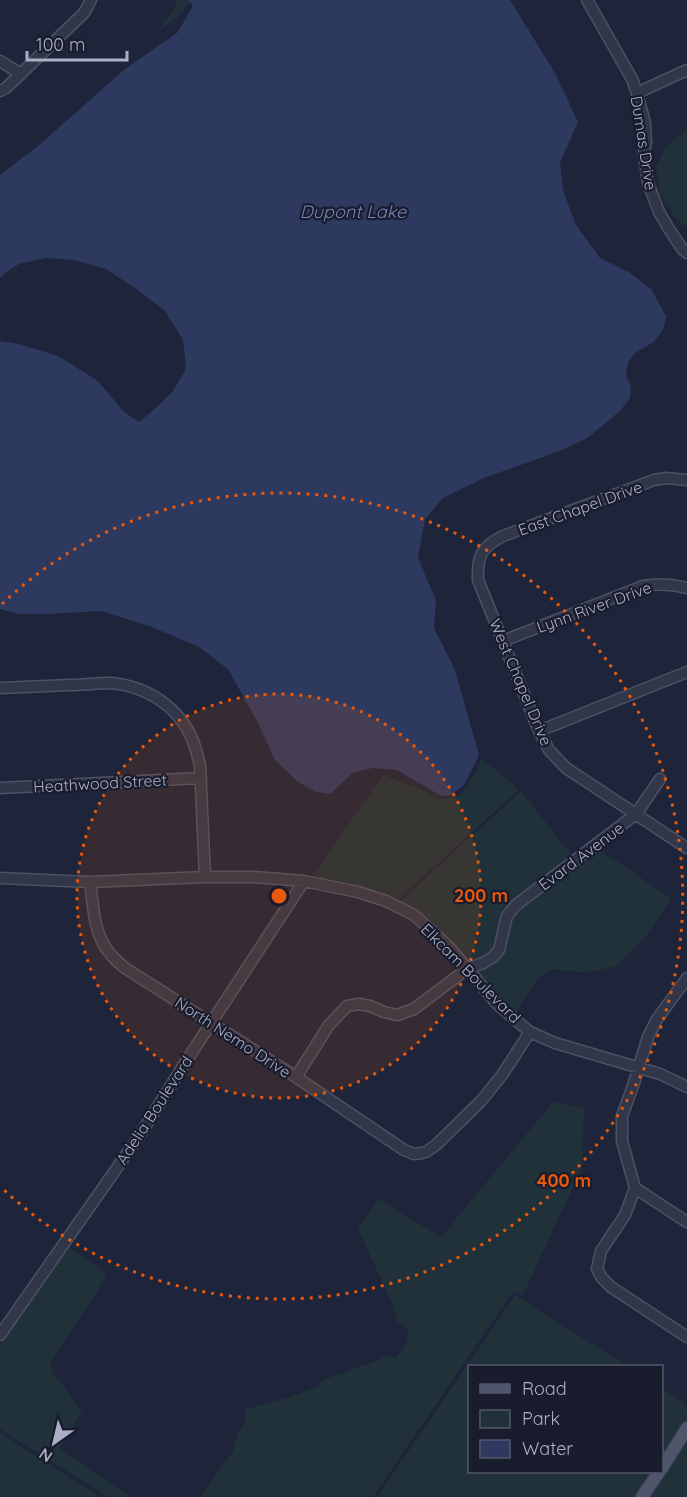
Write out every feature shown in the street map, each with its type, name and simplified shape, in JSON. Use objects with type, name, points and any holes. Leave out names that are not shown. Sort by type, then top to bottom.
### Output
[{"type":"main road","points":[[663,1466],[687,1428]]},
{"type":"main road","points":[[642,1497],[658,1473]]},
{"type":"street","points":[[0,91],[6,88],[84,13],[91,0]]},
{"type":"street","name":"Dumas Drive","points":[[587,0],[632,79],[645,123],[644,154],[648,183],[659,212],[687,253]]},
{"type":"street","points":[[0,61],[21,74]]},
{"type":"street","points":[[637,93],[687,70]]},
{"type":"street","name":"East Chapel Drive","points":[[481,555],[492,542],[503,536],[654,480],[666,478],[687,480]]},
{"type":"street","name":"West Chapel Drive","points":[[481,555],[478,580],[539,731],[549,750],[566,768],[687,848]]},
{"type":"street","name":"Lynn River Drive","points":[[503,641],[643,586],[674,584],[687,588]]},
{"type":"street","points":[[539,731],[687,672]]},
{"type":"street","points":[[0,688],[111,683],[131,686],[165,703],[180,718],[196,747],[201,778],[205,877]]},
{"type":"street","name":"Heathwood Street","points":[[0,788],[201,778]]},
{"type":"street","name":"Evard Avenue","points":[[296,1077],[329,1025],[347,1006],[358,1004],[370,1006],[397,1016],[414,1009],[467,969],[493,957],[500,950],[507,916],[516,906],[636,814],[660,779]]},
{"type":"street","name":"Elkcam Boulevard","points":[[0,878],[90,882],[254,877],[304,881],[358,892],[414,915],[449,947],[498,1005],[530,1032],[555,1043],[660,1074],[687,1088]]},
{"type":"street","name":"Adelia Boulevard","points":[[0,1335],[140,1135],[304,881]]},
{"type":"street","name":"North Nemo Drive","points":[[90,882],[96,922],[102,943],[114,959],[404,1150],[414,1154],[426,1152],[436,1145],[481,1101],[502,1075],[530,1032]]},
{"type":"street","points":[[687,978],[657,1019],[648,1037],[622,1116],[622,1141],[635,1188],[625,1215],[601,1251],[597,1269],[610,1287],[687,1336]]},
{"type":"street","points":[[635,1188],[687,1222]]},
{"type":"green space","points":[[177,0],[192,0],[175,19],[157,32],[175,7]]},
{"type":"green space","points":[[687,127],[687,227],[677,221],[660,194],[656,166],[666,147]]},
{"type":"green space","points":[[481,759],[508,779],[518,791],[397,900],[375,890],[330,883],[312,877],[383,775],[439,799],[451,798],[461,795],[478,769]]},
{"type":"green space","points":[[521,791],[574,858],[509,908],[498,946],[488,955],[471,963],[464,960],[398,903]]},
{"type":"green space","points":[[597,849],[671,899],[650,932],[617,966],[586,973],[553,969],[538,978],[515,1014],[474,970],[494,961],[510,918],[519,908]]},
{"type":"green space","points":[[553,1102],[584,1108],[582,1168],[523,1295],[512,1293],[373,1497],[200,1497],[233,1451],[237,1435],[245,1421],[246,1409],[287,1398],[318,1386],[323,1380],[389,1355],[395,1358],[404,1347],[409,1330],[397,1321],[394,1308],[358,1229],[378,1199],[441,1237]]},
{"type":"green space","points":[[70,1247],[107,1274],[50,1364],[52,1373],[63,1384],[82,1412],[61,1449],[132,1497],[108,1497],[0,1429],[0,1345]]},
{"type":"green space","points":[[515,1295],[625,1365],[468,1365],[468,1473],[663,1473],[663,1389],[687,1405],[687,1497],[377,1497]]},
{"type":"green space","points":[[0,1433],[101,1497],[0,1497]]},
{"type":"water","name":"Dupont Lake","points":[[188,0],[510,0],[555,73],[578,122],[560,162],[563,190],[576,225],[600,258],[629,272],[651,289],[666,316],[664,328],[654,342],[636,352],[628,362],[626,376],[631,387],[630,398],[620,411],[586,439],[484,478],[443,498],[425,519],[418,558],[436,600],[434,628],[455,670],[479,755],[464,785],[451,795],[441,796],[397,770],[373,768],[354,772],[330,794],[316,792],[298,782],[275,760],[258,723],[228,669],[199,647],[152,627],[101,611],[18,614],[0,609],[0,341],[19,344],[58,356],[98,381],[124,412],[139,422],[173,391],[186,369],[183,340],[165,311],[106,269],[74,260],[46,258],[19,264],[0,278],[0,175],[38,146],[125,69],[177,33],[193,6]]}]
